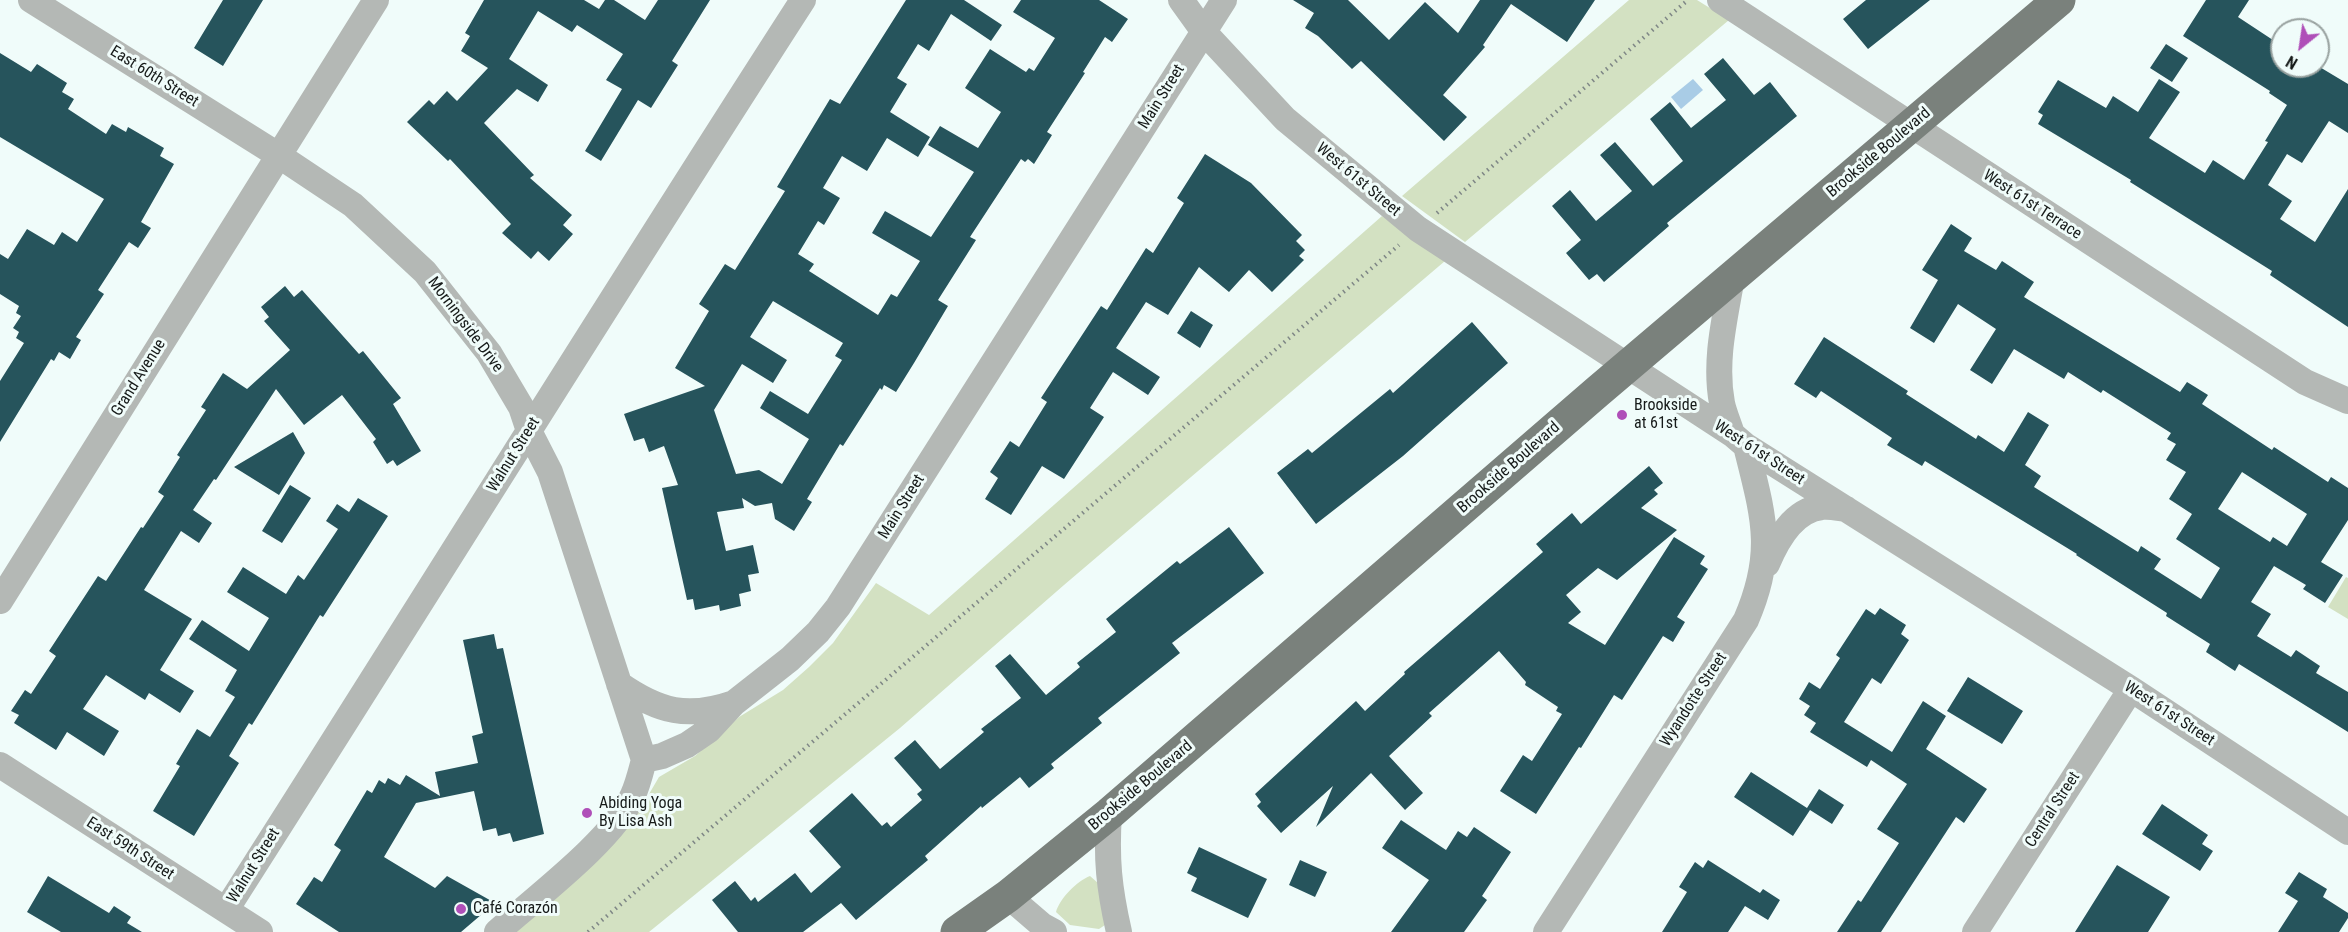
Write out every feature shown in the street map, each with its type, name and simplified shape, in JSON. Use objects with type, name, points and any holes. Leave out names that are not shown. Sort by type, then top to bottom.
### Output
[{"type":"main road","name":"Brookside Boulevard","points":[[957,932],[1008,896],[1109,814],[1627,366],[2059,0]]},
{"type":"street","name":"East 60th Street","points":[[30,0],[278,155]]},
{"type":"street","points":[[278,155],[376,0]]},
{"type":"street","name":"Walnut Street","points":[[226,910],[636,258],[803,0]]},
{"type":"street","name":"West 61st Street","points":[[1180,0],[1203,32],[1285,119],[1418,229],[1739,440],[2131,689],[2348,832]]},
{"type":"street","name":"Main Street","points":[[644,760],[662,756],[687,745],[709,730],[734,703],[790,659],[818,632],[838,607],[1224,0]]},
{"type":"street","name":"West 61st Terrace","points":[[1720,0],[2305,382],[2348,401]]},
{"type":"street","name":"Morningside Drive","points":[[278,155],[353,205],[425,272],[489,353],[521,407],[529,431],[550,472],[644,760]]},
{"type":"street","name":"Grand Avenue","points":[[0,600],[278,155]]},
{"type":"street","name":"Wyandotte Street","points":[[1546,932],[1746,620],[1762,575],[1766,543],[1758,495],[1739,440],[1722,404],[1721,340],[1732,277]]},
{"type":"street","points":[[1762,575],[1780,537],[1803,513],[1821,507],[1846,509]]},
{"type":"street","points":[[619,684],[656,706],[675,712],[712,710],[734,703]]},
{"type":"street","name":"Central Street","points":[[1975,932],[2131,689]]},
{"type":"street","points":[[497,932],[595,845],[621,816],[633,795],[644,760]]},
{"type":"street","name":"East 59th Street","points":[[0,765],[260,932]]},
{"type":"street","points":[[1109,814],[1107,851],[1110,893],[1119,932]]},
{"type":"street","points":[[1008,896],[1043,926],[1054,932]]},
{"type":"path","points":[[588,932],[1689,0]]},
{"type":"green space","points":[[1629,0],[1697,0],[1729,20],[1465,242],[1402,196]]},
{"type":"green space","points":[[1382,216],[1445,261],[1064,585],[900,728],[649,932],[516,932],[627,826],[659,777],[695,756],[739,717],[783,690],[809,667],[833,643],[876,583],[929,615]]},
{"type":"green space","points":[[2346,577],[2348,578],[2348,619],[2328,607]]},
{"type":"green space","points":[[1090,876],[1098,883],[1104,914],[1105,925],[1099,929],[1070,925],[1056,912],[1061,901],[1070,891]]},
{"type":"water","points":[[1693,79],[1703,90],[1681,109],[1671,97]]},
{"type":"building","points":[[223,0],[263,0],[223,66],[194,48]]},
{"type":"building","points":[[484,0],[584,0],[599,9],[605,0],[614,0],[645,20],[658,0],[710,0],[672,61],[678,65],[651,108],[638,100],[601,161],[585,151],[622,89],[606,80],[623,54],[577,25],[572,32],[538,11],[509,59],[548,85],[538,102],[517,89],[484,123],[534,175],[530,178],[572,215],[563,225],[573,234],[549,261],[538,251],[531,259],[502,233],[511,224],[450,159],[448,161],[407,122],[429,100],[434,105],[447,91],[457,101],[488,68],[461,51],[470,36],[465,33]]},
{"type":"building","points":[[906,0],[964,0],[1002,25],[991,41],[951,14],[929,51],[918,44],[897,78],[907,84],[890,112],[930,137],[918,157],[887,138],[867,171],[842,156],[823,188],[840,198],[824,225],[818,221],[798,254],[814,264],[809,271],[878,315],[891,294],[897,297],[920,261],[872,233],[885,211],[931,237],[974,172],[928,145],[940,126],[978,148],[1001,112],[965,88],[990,49],[1026,72],[1029,68],[1034,71],[1055,38],[1013,12],[1021,0],[1099,0],[1128,19],[1112,42],[1105,37],[1047,132],[1052,135],[1034,164],[1028,159],[1025,162],[1021,159],[970,237],[976,240],[938,300],[948,306],[914,363],[896,392],[884,385],[882,390],[880,388],[843,446],[840,444],[807,499],[812,502],[794,531],[775,519],[772,503],[755,506],[742,498],[744,508],[717,512],[726,551],[753,545],[759,573],[748,575],[751,591],[739,594],[741,606],[720,611],[719,605],[695,610],[693,599],[687,600],[662,488],[678,485],[664,446],[649,452],[644,438],[634,441],[624,414],[705,386],[675,368],[709,311],[699,304],[725,264],[735,270],[785,191],[777,187],[830,99],[840,104]],"holes":[[[773,301],[843,343],[835,356],[842,360],[808,414],[770,391],[760,408],[809,439],[782,484],[759,470],[736,474],[714,410],[742,364],[773,383],[787,360],[750,337]]]},
{"type":"building","points":[[1293,0],[1348,0],[1389,40],[1425,2],[1458,33],[1480,0],[1595,0],[1567,42],[1511,4],[1483,45],[1485,47],[1443,95],[1467,117],[1444,141],[1361,61],[1352,69],[1318,36],[1305,28],[1314,13]]},
{"type":"building","points":[[1866,0],[1930,0],[1868,49],[1843,19]]},
{"type":"building","points":[[2206,0],[2249,0],[2238,17],[2270,38],[2270,78],[2330,78],[2330,73],[2348,84],[2348,133],[2329,121],[2302,163],[2287,154],[2268,185],[2292,201],[2280,219],[2315,242],[2348,189],[2348,327],[2270,275],[2272,271],[2130,182],[2131,180],[2038,124],[2043,115],[2038,112],[2058,80],[2106,108],[2113,96],[2138,112],[2159,79],[2180,92],[2149,138],[2205,173],[2213,160],[2244,180],[2268,142],[2265,141],[2287,105],[2269,93],[2270,91],[2183,36]]},
{"type":"building","points":[[2166,44],[2188,58],[2172,82],[2150,68]]},
{"type":"building","points":[[0,53],[31,72],[37,64],[67,83],[62,92],[74,99],[68,109],[106,134],[112,124],[126,132],[128,127],[164,148],[160,156],[174,164],[141,222],[151,228],[138,248],[129,242],[98,290],[104,294],[76,337],[81,340],[70,359],[59,352],[54,361],[51,359],[0,442],[0,381],[24,343],[16,338],[19,332],[13,328],[21,316],[16,313],[19,306],[0,294],[0,254],[8,259],[27,229],[54,245],[62,232],[77,242],[104,199],[0,137]]},
{"type":"building","points":[[1723,58],[1754,95],[1770,82],[1797,116],[1667,223],[1669,226],[1604,282],[1597,274],[1589,280],[1566,253],[1581,240],[1552,206],[1570,190],[1596,221],[1632,191],[1600,155],[1615,142],[1653,186],[1683,161],[1650,119],[1670,102],[1691,128],[1726,100],[1704,74]]},
{"type":"building","points":[[1205,154],[1251,183],[1302,235],[1296,241],[1305,250],[1299,256],[1304,260],[1272,292],[1249,270],[1229,292],[1199,267],[1168,315],[1146,302],[1116,348],[1160,377],[1148,395],[1113,372],[1090,408],[1104,417],[1064,479],[1042,466],[1011,515],[985,499],[998,478],[990,472],[1010,441],[1019,447],[1047,402],[1041,398],[1101,306],[1107,310],[1146,248],[1153,253],[1184,203],[1177,198]]},
{"type":"building","points":[[1951,224],[1972,238],[1964,251],[1996,270],[2002,261],[2034,282],[2024,297],[2180,392],[2187,382],[2208,395],[2202,404],[2272,450],[2274,447],[2328,482],[2331,477],[2348,488],[2348,520],[2321,562],[2343,575],[2325,603],[2303,589],[2306,585],[2274,566],[2251,602],[2271,614],[2257,636],[2291,657],[2296,650],[2320,666],[2316,673],[2348,692],[2348,732],[2239,664],[2235,671],[2206,652],[2210,644],[2077,554],[1925,461],[1922,466],[1887,445],[1892,438],[1821,391],[1816,398],[1794,384],[1824,337],[1908,391],[1906,394],[1976,439],[1978,435],[2004,452],[2028,412],[2049,425],[2025,465],[2041,476],[2034,487],[2138,552],[2141,546],[2161,559],[2154,569],[2201,599],[2220,568],[2176,539],[2192,514],[2169,499],[2186,472],[2166,460],[2176,444],[2167,439],[2171,433],[2103,390],[2101,393],[2068,372],[2064,379],[2014,349],[1992,384],[1970,370],[1996,329],[1958,304],[1934,343],[1910,328],[1938,280],[1922,270]],"holes":[[[2242,472],[2307,514],[2287,546],[2273,537],[2270,542],[2218,509]]]},
{"type":"building","points":[[285,286],[294,297],[302,290],[359,354],[363,351],[401,398],[393,404],[421,451],[397,466],[393,460],[387,464],[373,442],[376,439],[342,395],[304,425],[276,389],[216,480],[214,479],[193,510],[212,523],[199,543],[181,531],[144,590],[192,619],[160,670],[194,691],[180,713],[149,693],[145,700],[106,675],[83,709],[119,731],[104,756],[67,732],[56,750],[14,723],[19,715],[11,711],[25,690],[31,694],[56,656],[49,651],[98,576],[106,581],[164,496],[158,492],[180,457],[177,455],[206,410],[201,407],[223,373],[247,389],[290,350],[264,321],[269,317],[261,307]]},
{"type":"building","points":[[1191,311],[1213,325],[1200,348],[1177,333]]},
{"type":"building","points":[[1472,322],[1508,363],[1403,456],[1316,524],[1277,473],[1308,449],[1312,453],[1390,389],[1393,393]]},
{"type":"building","points":[[293,432],[305,453],[279,495],[234,467]]},
{"type":"building","points":[[1649,466],[1663,483],[1654,490],[1658,494],[1641,508],[1677,530],[1617,580],[1598,568],[1566,595],[1581,612],[1568,623],[1605,645],[1674,537],[1705,556],[1700,564],[1708,569],[1677,617],[1685,622],[1673,642],[1663,636],[1622,700],[1614,695],[1536,814],[1500,791],[1523,755],[1532,761],[1562,714],[1556,711],[1558,707],[1525,685],[1526,682],[1499,651],[1429,713],[1432,716],[1389,756],[1423,793],[1405,810],[1371,773],[1316,827],[1333,786],[1281,833],[1257,806],[1261,802],[1255,794],[1356,701],[1365,711],[1405,674],[1404,672],[1543,552],[1536,544],[1572,513],[1581,524]]},
{"type":"building","points":[[290,485],[311,498],[282,543],[262,531]]},
{"type":"building","points":[[358,498],[388,516],[323,617],[320,615],[252,725],[249,723],[229,756],[239,763],[194,836],[153,811],[180,766],[176,764],[197,729],[210,737],[235,697],[225,691],[237,670],[189,639],[202,620],[249,651],[269,618],[227,592],[243,567],[286,594],[298,575],[304,580],[338,529],[326,521],[337,504],[349,512]]},
{"type":"building","points":[[1229,527],[1264,573],[1172,643],[1180,653],[1098,718],[1102,723],[1051,764],[1054,768],[1029,788],[1020,777],[982,808],[981,806],[925,856],[928,860],[856,920],[841,903],[803,932],[738,932],[712,900],[735,881],[751,901],[755,897],[758,902],[795,873],[811,893],[841,867],[809,831],[852,793],[882,826],[887,822],[891,827],[922,800],[917,794],[922,790],[894,758],[915,740],[940,769],[984,732],[981,729],[1021,698],[995,666],[1010,654],[1046,695],[1080,667],[1077,663],[1116,632],[1106,619],[1177,561],[1180,564]]},
{"type":"building","points":[[1880,608],[1906,625],[1901,634],[1909,640],[1881,684],[1872,678],[1844,722],[1892,752],[1923,701],[1946,716],[1926,749],[1987,789],[1964,823],[1956,817],[1881,932],[1837,932],[1858,900],[1861,902],[1899,843],[1877,829],[1907,784],[1871,760],[1867,767],[1810,732],[1816,723],[1804,715],[1810,706],[1799,699],[1809,682],[1820,689],[1840,658],[1836,655],[1866,609],[1875,615]]},
{"type":"building","points":[[494,634],[497,649],[503,648],[544,834],[513,842],[510,833],[498,836],[496,828],[483,831],[474,791],[416,803],[384,857],[435,888],[447,876],[495,903],[461,932],[339,932],[296,904],[314,877],[322,882],[341,850],[334,845],[367,790],[372,793],[379,780],[385,784],[388,778],[400,785],[406,775],[440,796],[435,772],[478,763],[472,736],[483,733],[463,640]]},
{"type":"building","points":[[1968,677],[2023,711],[2002,744],[1947,711]]},
{"type":"building","points":[[1751,772],[1807,808],[1819,789],[1844,805],[1832,824],[1810,810],[1793,836],[1734,797]]},
{"type":"building","points":[[2162,804],[2208,835],[2202,844],[2213,851],[2200,871],[2142,834]]},
{"type":"building","points":[[1401,820],[1446,850],[1458,831],[1467,837],[1474,827],[1511,852],[1482,896],[1487,900],[1464,932],[1391,932],[1429,880],[1382,848]]},
{"type":"building","points":[[1199,847],[1267,879],[1248,918],[1191,891],[1197,878],[1187,873]]},
{"type":"building","points":[[1300,860],[1327,872],[1315,897],[1289,885]]},
{"type":"building","points":[[1708,860],[1760,893],[1763,889],[1780,900],[1768,920],[1745,906],[1728,932],[1662,932],[1687,892],[1679,887],[1695,862],[1703,868]]},
{"type":"building","points":[[2117,865],[2170,897],[2148,932],[2075,932]]},
{"type":"building","points":[[2299,872],[2327,889],[2323,897],[2348,913],[2348,918],[2339,932],[2278,932],[2298,901],[2285,893]]},
{"type":"building","points":[[48,876],[109,913],[114,906],[131,917],[127,923],[142,932],[61,932],[27,912]]},
{"type":"place","name":"Brookside at 61st","points":[[1622,415]]},
{"type":"place","name":"Abiding Yoga By Lisa Ash","points":[[587,813]]},
{"type":"place","name":"Café Corazón","points":[[461,909]]}]
